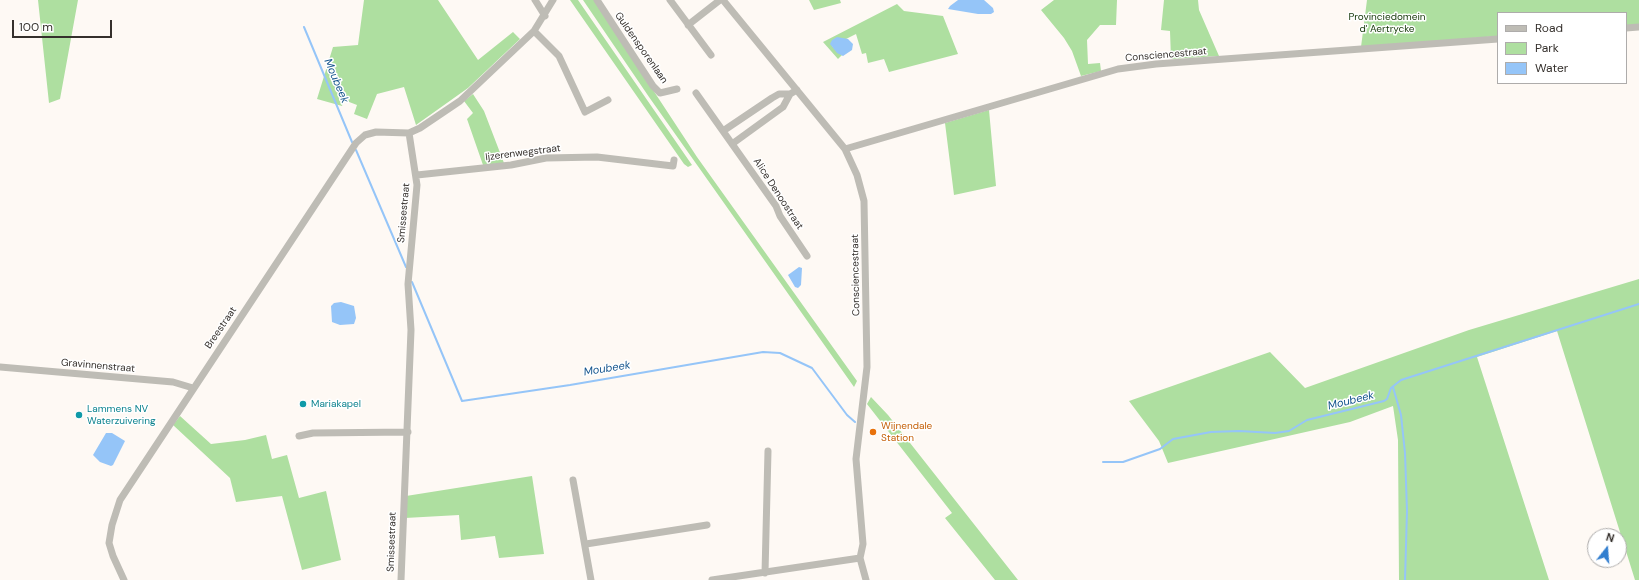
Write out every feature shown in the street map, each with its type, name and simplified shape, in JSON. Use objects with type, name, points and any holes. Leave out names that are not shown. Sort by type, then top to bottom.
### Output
[{"type":"street","points":[[535,0],[545,16]]},
{"type":"street","points":[[409,133],[420,128],[460,101],[534,31],[545,16],[553,0]]},
{"type":"street","name":"Guldensporenlaan","points":[[597,0],[653,86],[660,93],[677,89]]},
{"type":"street","points":[[670,0],[711,55]]},
{"type":"street","points":[[688,25],[721,0]]},
{"type":"street","name":"Consciencestraat","points":[[721,0],[793,92],[845,149],[857,175],[864,201],[867,367],[864,405],[858,437],[856,459],[863,544],[860,558]]},
{"type":"street","points":[[1627,28],[1639,27]]},
{"type":"street","points":[[534,31],[559,56],[585,112],[608,100]]},
{"type":"street","name":"Consciencestraat","points":[[845,149],[1118,69],[1156,64],[1497,39]]},
{"type":"street","points":[[723,131],[779,94],[793,92]]},
{"type":"street","points":[[732,144],[783,107],[793,92]]},
{"type":"street","name":"Alice Denoostraat","points":[[696,93],[776,206],[780,216],[807,256]]},
{"type":"street","name":"Breestraat","points":[[124,580],[109,543],[115,512],[126,491],[356,143],[365,135],[376,132],[409,133]]},
{"type":"street","name":"Smissestraat","points":[[401,580],[411,330],[408,284],[417,192],[417,175],[409,133]]},
{"type":"street","name":"Ijzerenwegstraat","points":[[417,175],[511,165],[546,158],[597,157],[673,166],[674,160]]},
{"type":"street","name":"Gravinnenstraat","points":[[0,367],[173,382],[193,388]]},
{"type":"street","points":[[299,436],[313,433],[408,432]]},
{"type":"street","points":[[765,572],[768,451]]},
{"type":"street","points":[[573,480],[586,544],[591,580]]},
{"type":"street","points":[[586,544],[707,525]]},
{"type":"street","points":[[712,580],[860,558],[866,580]]},
{"type":"green space","points":[[38,0],[78,0],[60,99],[49,103]]},
{"type":"green space","points":[[364,0],[438,0],[478,60],[513,32],[520,39],[468,88],[416,125],[404,87],[377,94],[367,119],[354,114],[357,105],[344,100],[342,106],[317,99],[333,47],[358,45]]},
{"type":"green space","points":[[570,0],[578,0],[692,165],[688,167],[684,164]]},
{"type":"green space","points":[[583,0],[594,0],[697,157],[857,381],[854,387],[649,97]]},
{"type":"green space","points":[[809,0],[840,0],[841,3],[814,10]]},
{"type":"green space","points":[[1054,0],[1117,0],[1116,25],[1100,25],[1087,40],[1088,64],[1100,63],[1101,71],[1081,76],[1072,51],[1064,38],[1041,10]]},
{"type":"green space","points":[[1164,0],[1198,0],[1199,10],[1219,56],[1171,59],[1170,31],[1161,30]]},
{"type":"green space","name":"Provinciedomein d' Aertrycke","points":[[1367,0],[1639,0],[1639,29],[1627,30],[1627,12],[1497,12],[1497,36],[1361,47]]},
{"type":"green space","points":[[897,4],[904,11],[943,16],[958,54],[889,72],[884,59],[868,63],[866,53],[862,54],[856,34],[832,46],[842,55],[838,59],[823,42]]},
{"type":"green space","points":[[473,94],[484,111],[504,163],[483,165],[467,119],[473,113],[464,101]]},
{"type":"green space","points":[[989,110],[996,186],[954,195],[945,123]]},
{"type":"green space","points":[[1639,279],[1639,580],[1635,580],[1627,554],[1627,528],[1619,528],[1557,331],[1477,357],[1549,580],[1399,580],[1398,440],[1393,406],[1350,422],[1168,463],[1159,441],[1129,401],[1270,352],[1305,388],[1469,330]]},
{"type":"green space","points":[[871,397],[888,415],[1018,580],[995,580],[945,518],[952,513],[867,404]]},
{"type":"green space","points":[[180,416],[211,444],[245,440],[266,435],[272,459],[287,455],[299,498],[326,491],[341,560],[302,570],[282,496],[236,502],[230,478],[173,425]]},
{"type":"green space","points":[[532,476],[544,554],[499,558],[495,536],[461,540],[459,515],[405,518],[406,496]]},
{"type":"water","points":[[958,0],[984,0],[993,8],[994,12],[991,14],[978,14],[948,9]]},
{"type":"water","points":[[837,37],[848,39],[853,44],[852,50],[843,56],[837,53],[830,44],[832,40]]},
{"type":"water","points":[[799,267],[802,268],[801,285],[798,288],[795,287],[788,275]]},
{"type":"water","points":[[341,302],[354,306],[356,318],[354,324],[340,325],[332,322],[331,306],[334,303]]},
{"type":"water","points":[[106,433],[112,433],[125,441],[113,465],[111,466],[100,462],[93,455]]},
{"type":"waterway","name":"Moubeek","points":[[304,27],[352,142]]},
{"type":"waterway","name":"Moubeek","points":[[356,150],[406,267]]},
{"type":"waterway","name":"Moubeek","points":[[412,282],[462,401],[570,385],[763,352],[780,353],[812,368],[847,415],[855,422]]},
{"type":"waterway","name":"Moubeek","points":[[1103,462],[1123,462],[1160,449],[1173,439],[1211,432],[1239,431],[1275,433],[1289,431],[1307,420],[1384,401],[1387,399],[1391,388],[1401,380],[1639,304]]},
{"type":"waterway","points":[[1393,387],[1401,415],[1405,453],[1407,511],[1405,580]]},
{"type":"place","name":"Mariakapel","points":[[303,404]]},
{"type":"place","name":"Lammens NV Waterzuivering","points":[[79,415]]},
{"type":"place","name":"Wijnendale Station","points":[[873,432]]}]
